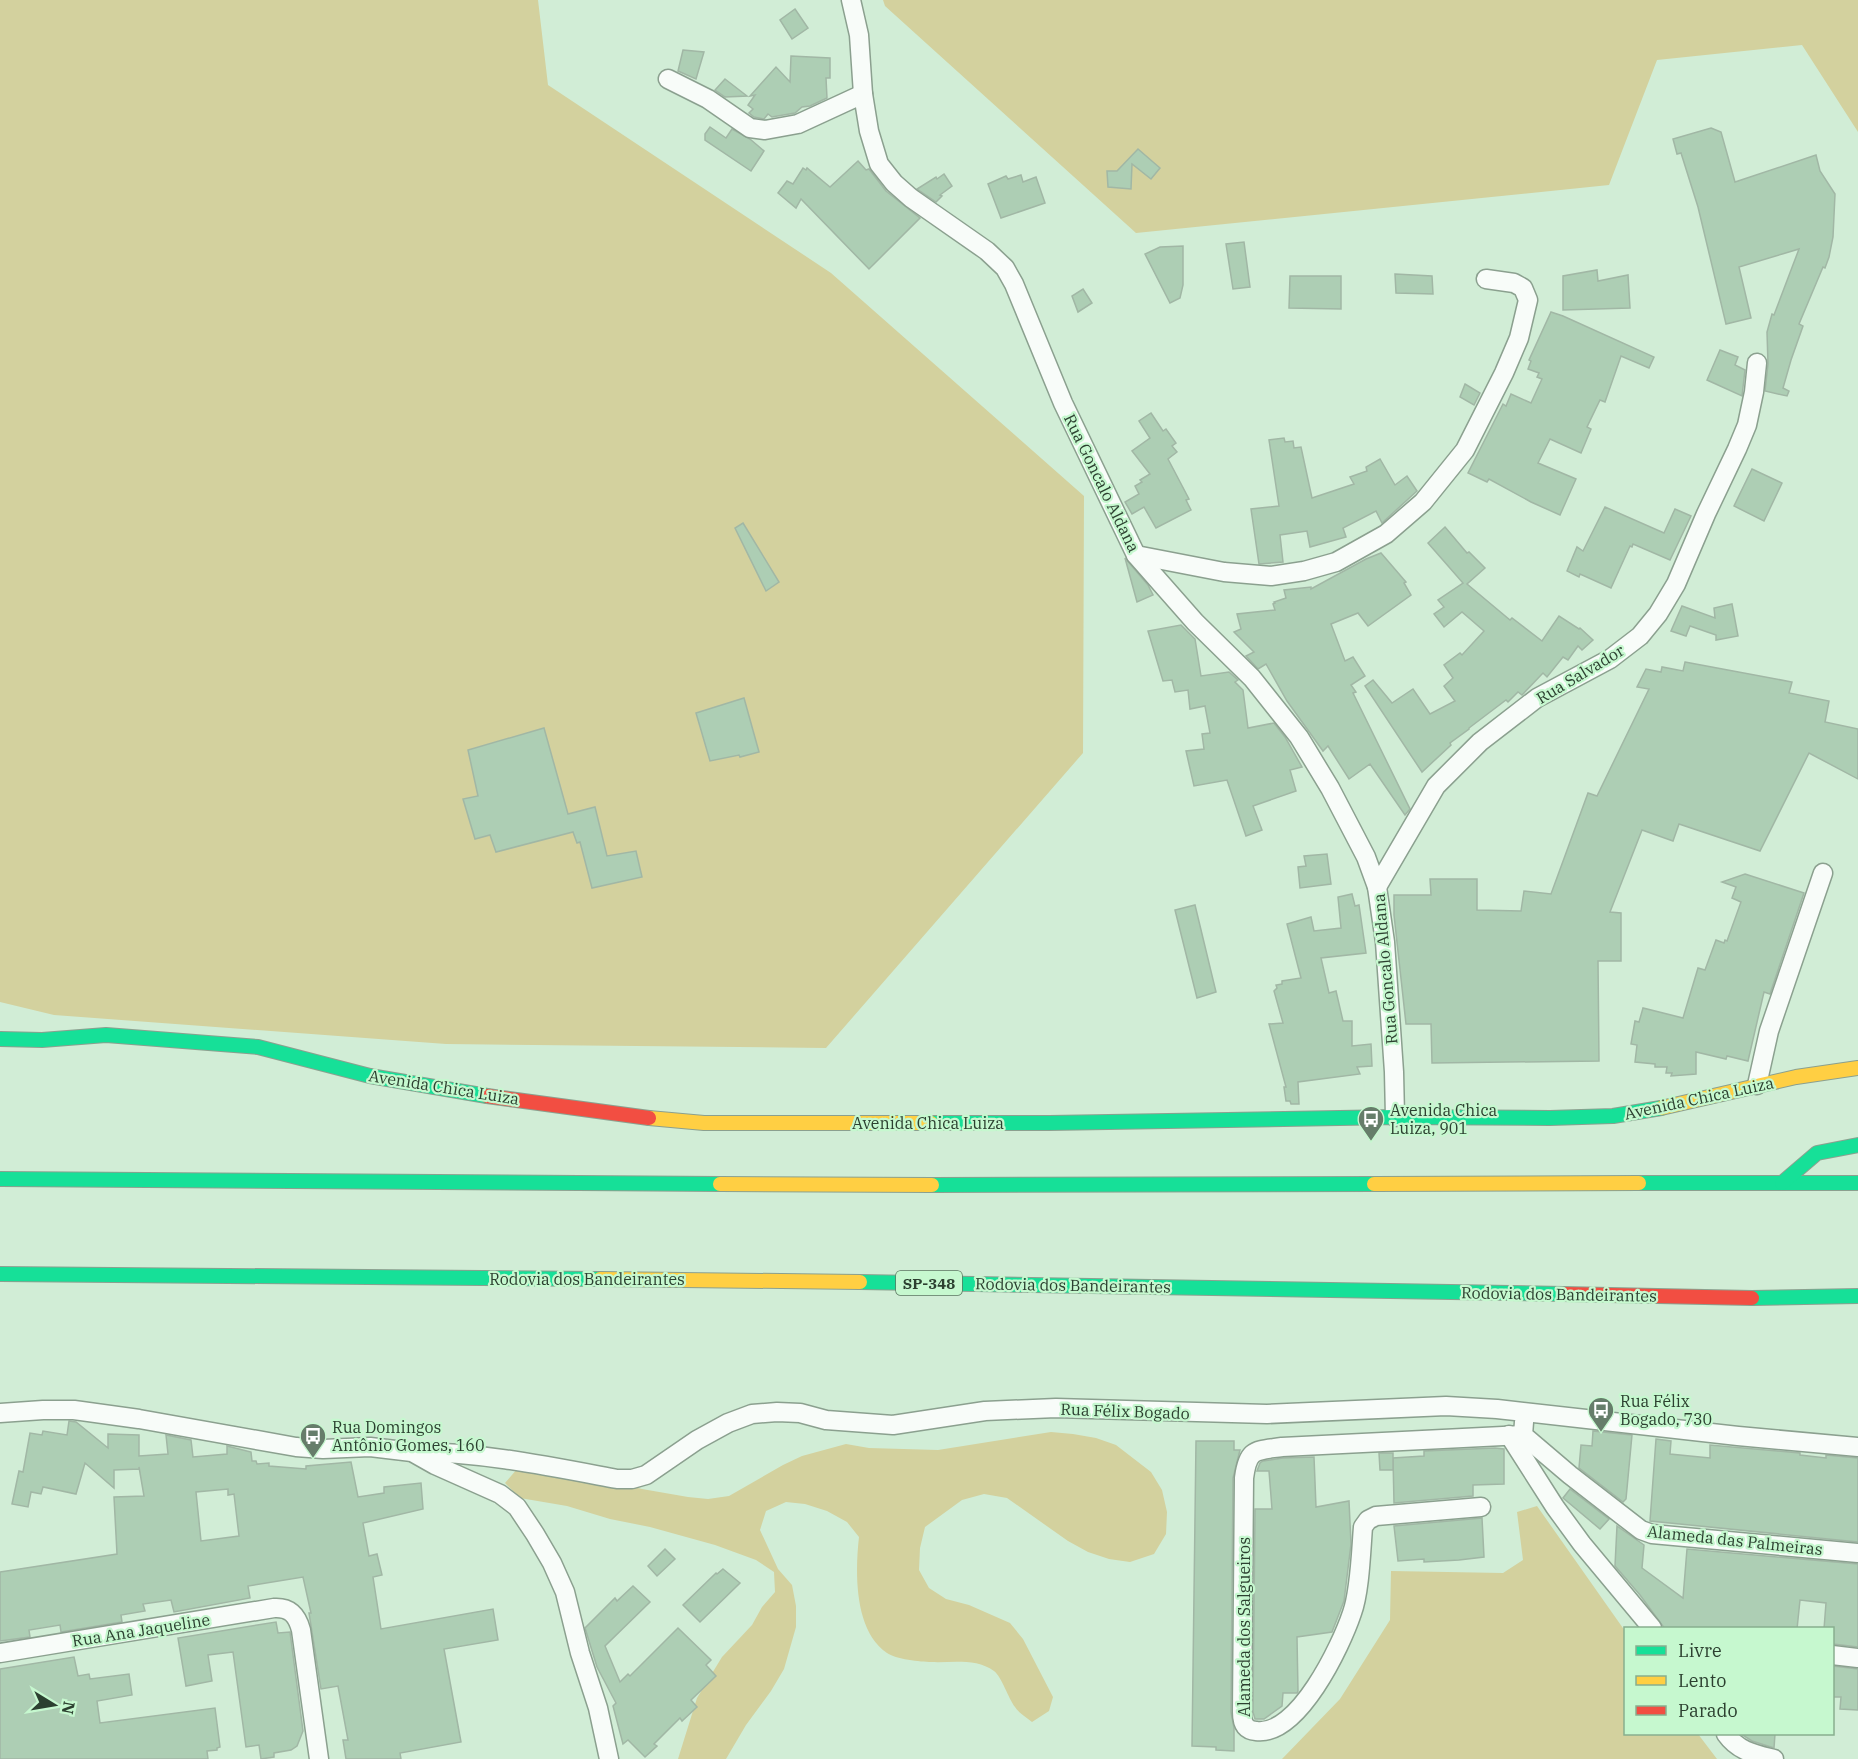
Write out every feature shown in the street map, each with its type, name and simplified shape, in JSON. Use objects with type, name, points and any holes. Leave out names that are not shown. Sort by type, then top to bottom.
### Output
[{"type":"main road","name":"Avenida Chica Luiza","points":[[0,1039],[42,1040],[106,1035],[258,1047],[370,1076],[461,1092],[673,1121],[749,1123],[1048,1123],[1613,1116],[1664,1108],[1796,1077],[1858,1068]]},
{"type":"main road","points":[[1782,1183],[1817,1153],[1858,1145]]},
{"type":"main road","points":[[0,1179],[841,1185],[1858,1183]]},
{"type":"main road","name":"Rodovia dos Bandeirantes","points":[[0,1274],[789,1280],[1761,1298],[1858,1296]]},
{"type":"street","name":"Rua Goncalo Aldana","points":[[850,0],[856,15],[859,35],[863,94],[869,131],[879,164],[894,183],[911,198],[987,251],[1005,268],[1027,312],[1063,403],[1136,555],[1195,621],[1252,678],[1299,737],[1330,788],[1361,847],[1377,887],[1385,942],[1395,1117]]},
{"type":"street","points":[[668,79],[708,99],[750,128],[765,130],[798,124],[863,94]]},
{"type":"street","points":[[1136,555],[1224,572],[1271,576],[1304,571],[1335,561],[1386,534],[1423,502],[1465,450],[1519,338],[1528,300],[1523,288],[1486,279]]},
{"type":"street","name":"Rua Salvador","points":[[1377,887],[1436,786],[1480,742],[1537,698],[1610,659],[1640,636],[1658,614],[1676,584],[1747,425],[1757,363]]},
{"type":"street","points":[[1757,1085],[1772,1021],[1823,873]]},
{"type":"street","name":"Rua Félix Bogado","points":[[0,1413],[74,1410],[296,1446],[323,1449],[370,1448],[489,1456],[616,1479],[632,1479],[646,1475],[697,1440],[729,1423],[752,1414],[777,1412],[893,1425],[986,1411],[1056,1408],[1267,1414],[1446,1406],[1858,1447]]},
{"type":"street","points":[[1524,1413],[1516,1435],[1555,1507],[1582,1544],[1650,1627]]},
{"type":"street","name":"Alameda dos Salgueiros","points":[[1481,1507],[1377,1516],[1368,1520],[1363,1527],[1353,1611],[1330,1665],[1307,1699],[1292,1716],[1275,1728],[1264,1732],[1247,1728],[1242,1722],[1242,1712],[1244,1478],[1248,1458],[1254,1453],[1282,1448],[1516,1435]]},
{"type":"street","name":"Alameda das Palmeiras","points":[[1516,1435],[1641,1530],[1652,1534],[1858,1553]]},
{"type":"street","points":[[412,1452],[435,1465],[500,1494],[517,1507],[536,1534],[565,1592],[580,1653],[601,1718],[609,1759]]},
{"type":"street","name":"Rua Ana Jaqueline","points":[[0,1653],[282,1608],[293,1613],[301,1630],[319,1759]]},
{"type":"street","points":[[1834,1655],[1858,1658]]},
{"type":"street","points":[[1727,1735],[1739,1748],[1752,1754],[1774,1759]]},
{"type":"shaded area","points":[[0,0],[538,0],[548,85],[831,273],[1084,496],[1083,753],[826,1048],[446,1044],[54,1015],[0,1002]]},
{"type":"shaded area","points":[[883,0],[1858,0],[1858,132],[1802,45],[1657,60],[1609,185],[1136,233],[885,6]]},
{"type":"shaded area","points":[[1051,1432],[1096,1438],[1116,1445],[1151,1472],[1162,1490],[1167,1512],[1166,1534],[1154,1554],[1130,1562],[1109,1559],[1088,1552],[1068,1541],[1007,1498],[984,1494],[962,1500],[925,1527],[920,1548],[919,1570],[929,1588],[946,1599],[969,1605],[1010,1623],[1023,1639],[1053,1697],[1049,1711],[1032,1722],[1012,1703],[997,1674],[980,1664],[915,1661],[887,1653],[868,1631],[859,1600],[857,1567],[859,1537],[847,1522],[827,1511],[805,1504],[786,1502],[766,1511],[760,1530],[778,1569],[792,1585],[796,1606],[796,1627],[784,1669],[726,1759],[678,1759],[697,1698],[722,1657],[752,1625],[762,1607],[775,1592],[774,1572],[756,1560],[715,1545],[567,1506],[520,1498],[505,1483],[518,1468],[600,1478],[642,1489],[708,1499],[729,1496],[802,1456],[846,1444],[869,1448],[938,1450]]},
{"type":"shaded area","points":[[1537,1506],[1624,1630],[1624,1735],[1699,1735],[1717,1759],[1282,1759],[1340,1699],[1390,1620],[1391,1571],[1503,1573],[1523,1560],[1517,1512]]},
{"type":"building","points":[[795,9],[808,28],[792,39],[780,20]]},
{"type":"building","points":[[683,50],[704,52],[696,79],[678,71]]},
{"type":"building","points":[[791,56],[830,58],[830,78],[826,78],[827,98],[802,107],[795,113],[772,117],[768,114],[764,119],[754,117],[749,113],[753,109],[748,105],[755,95],[750,96],[776,67],[790,82]]},
{"type":"building","points":[[725,79],[747,96],[725,97],[715,90]]},
{"type":"building","points":[[710,127],[726,138],[732,129],[750,139],[764,151],[751,171],[705,140],[705,134]]},
{"type":"building","points":[[1711,128],[1721,132],[1735,182],[1816,155],[1820,171],[1835,194],[1833,237],[1829,257],[1799,324],[1803,326],[1783,388],[1789,391],[1787,396],[1765,391],[1768,364],[1767,332],[1772,314],[1774,315],[1799,249],[1739,267],[1751,318],[1726,324],[1698,207],[1681,153],[1677,154],[1673,139]]},
{"type":"building","points":[[1138,149],[1160,168],[1151,179],[1132,164],[1131,189],[1108,187],[1107,171],[1117,171]]},
{"type":"building","points":[[858,161],[866,170],[869,169],[886,191],[920,218],[869,269],[801,199],[796,208],[778,193],[787,181],[793,184],[803,168],[806,170],[807,168],[830,187]]},
{"type":"building","points":[[944,174],[952,186],[940,195],[942,196],[936,202],[917,189],[936,177],[937,179]]},
{"type":"building","points":[[1021,175],[1023,182],[1036,177],[1045,203],[1001,218],[988,184],[1006,176],[1008,179]]},
{"type":"building","points":[[1244,242],[1250,287],[1233,289],[1226,244]]},
{"type":"building","points":[[1183,246],[1183,285],[1180,298],[1170,303],[1145,254],[1160,247]]},
{"type":"building","points":[[1597,270],[1598,281],[1628,275],[1630,308],[1563,310],[1563,276]]},
{"type":"building","points":[[1395,274],[1432,276],[1433,294],[1396,293]]},
{"type":"building","points":[[1290,276],[1341,276],[1341,309],[1289,308]]},
{"type":"building","points":[[1083,289],[1092,303],[1078,312],[1072,296]]},
{"type":"building","points":[[1551,312],[1654,357],[1649,368],[1621,356],[1605,402],[1600,400],[1587,427],[1591,429],[1581,453],[1550,439],[1538,463],[1576,479],[1560,515],[1489,479],[1487,482],[1468,473],[1503,404],[1506,406],[1511,394],[1531,403],[1542,379],[1537,377],[1539,373],[1528,369],[1531,361],[1529,360]]},
{"type":"building","points":[[1720,350],[1738,357],[1735,365],[1745,370],[1742,396],[1707,380]]},
{"type":"building","points":[[1465,384],[1480,393],[1474,405],[1460,397]]},
{"type":"building","points":[[1151,413],[1163,431],[1166,429],[1176,443],[1172,446],[1177,452],[1168,459],[1189,499],[1186,500],[1191,510],[1156,528],[1144,507],[1132,514],[1125,502],[1139,494],[1135,486],[1150,474],[1132,451],[1150,438],[1139,421]]},
{"type":"building","points":[[1284,438],[1285,442],[1293,441],[1294,448],[1301,447],[1312,498],[1354,484],[1350,477],[1367,471],[1366,467],[1380,459],[1395,485],[1407,476],[1417,491],[1382,523],[1376,511],[1343,528],[1346,537],[1310,547],[1307,531],[1280,535],[1283,562],[1259,564],[1251,509],[1279,506],[1269,440]]},
{"type":"building","points":[[1752,469],[1782,483],[1764,521],[1734,506]]},
{"type":"building","points":[[1605,507],[1664,533],[1675,509],[1691,516],[1670,560],[1633,544],[1611,588],[1580,574],[1579,577],[1567,571],[1577,547],[1583,551]]},
{"type":"building","points":[[743,523],[779,582],[766,591],[735,528]]},
{"type":"building","points":[[1445,527],[1467,553],[1469,552],[1485,568],[1467,584],[1510,620],[1512,618],[1542,641],[1559,616],[1580,628],[1593,640],[1582,650],[1578,646],[1568,660],[1563,657],[1547,677],[1543,673],[1522,695],[1518,692],[1508,702],[1506,700],[1469,728],[1450,743],[1451,745],[1422,772],[1365,686],[1373,680],[1392,703],[1413,689],[1430,714],[1455,701],[1444,686],[1453,678],[1444,665],[1460,653],[1462,655],[1484,631],[1462,612],[1444,627],[1434,614],[1444,607],[1438,600],[1463,583],[1428,543]]},
{"type":"building","points":[[1381,553],[1406,582],[1404,583],[1411,595],[1368,626],[1358,613],[1331,624],[1345,661],[1353,657],[1365,676],[1351,685],[1356,692],[1353,693],[1410,809],[1405,815],[1370,764],[1349,779],[1328,746],[1323,751],[1287,701],[1266,664],[1258,669],[1246,656],[1254,652],[1234,632],[1241,629],[1237,614],[1275,610],[1274,602],[1286,598],[1284,590],[1311,587],[1311,589]]},
{"type":"building","points":[[1125,558],[1148,585],[1153,595],[1137,602]]},
{"type":"building","points":[[1732,604],[1738,636],[1716,640],[1716,635],[1690,626],[1686,636],[1671,631],[1682,606],[1715,618],[1714,608]]},
{"type":"building","points":[[1181,625],[1195,639],[1201,676],[1229,672],[1238,680],[1235,682],[1243,690],[1248,728],[1274,723],[1302,767],[1290,770],[1296,791],[1253,806],[1262,830],[1246,836],[1227,780],[1194,786],[1186,751],[1204,749],[1202,734],[1210,733],[1205,706],[1190,709],[1188,690],[1175,692],[1172,680],[1163,681],[1148,631]]},
{"type":"building","points":[[1685,662],[1792,682],[1789,693],[1829,701],[1825,722],[1858,729],[1858,779],[1809,753],[1760,851],[1679,824],[1673,841],[1642,830],[1610,912],[1621,913],[1621,961],[1598,961],[1599,1061],[1432,1063],[1431,1024],[1406,1024],[1394,915],[1394,895],[1431,895],[1430,879],[1477,879],[1477,910],[1521,911],[1524,891],[1551,894],[1588,793],[1597,796],[1649,689],[1637,687],[1646,669],[1661,672],[1662,667],[1683,671]]},
{"type":"building","points":[[744,698],[759,752],[710,761],[696,713]]},
{"type":"building","points":[[544,728],[568,814],[595,807],[607,856],[636,851],[642,877],[592,888],[580,842],[577,843],[573,832],[496,852],[490,835],[475,839],[463,799],[478,796],[468,750]]},
{"type":"building","points":[[1327,854],[1331,884],[1300,888],[1298,867],[1306,866],[1304,856]]},
{"type":"building","points":[[1745,874],[1804,893],[1770,994],[1764,992],[1748,1061],[1696,1052],[1696,1074],[1671,1076],[1672,1073],[1666,1073],[1667,1067],[1655,1067],[1655,1064],[1635,1062],[1637,1045],[1631,1044],[1635,1021],[1639,1022],[1643,1008],[1683,1018],[1698,968],[1705,970],[1716,940],[1724,943],[1725,940],[1727,941],[1741,902],[1732,898],[1736,887],[1722,882]]},
{"type":"building","points":[[1352,894],[1355,906],[1359,905],[1366,953],[1321,958],[1329,993],[1336,991],[1343,1021],[1352,1021],[1352,1046],[1371,1044],[1372,1066],[1357,1067],[1360,1074],[1298,1082],[1299,1104],[1291,1104],[1290,1101],[1286,1101],[1284,1087],[1286,1087],[1269,1024],[1283,1023],[1274,991],[1277,988],[1276,985],[1282,984],[1282,981],[1301,978],[1287,924],[1311,917],[1314,931],[1341,928],[1338,897]]},
{"type":"building","points":[[1195,905],[1216,992],[1197,998],[1175,910]]},
{"type":"building","points":[[69,1421],[76,1422],[108,1448],[108,1434],[139,1435],[139,1456],[168,1454],[166,1435],[191,1440],[193,1457],[227,1454],[227,1446],[251,1452],[252,1461],[256,1461],[257,1464],[269,1463],[269,1466],[306,1469],[306,1466],[351,1462],[358,1497],[384,1493],[384,1487],[421,1483],[423,1509],[363,1523],[369,1556],[377,1554],[382,1575],[373,1577],[381,1629],[493,1609],[498,1640],[444,1649],[461,1742],[400,1753],[401,1759],[346,1759],[343,1740],[348,1740],[338,1686],[321,1689],[309,1613],[311,1613],[303,1577],[248,1586],[250,1598],[174,1612],[171,1600],[143,1604],[145,1611],[121,1615],[122,1622],[61,1632],[60,1625],[29,1630],[30,1637],[0,1641],[0,1572],[117,1554],[114,1497],[144,1496],[139,1467],[139,1469],[114,1470],[114,1488],[85,1463],[76,1494],[43,1487],[41,1494],[31,1492],[28,1507],[12,1504],[19,1471],[23,1472],[30,1433],[42,1435],[43,1431],[67,1435]],"holes":[[[228,1489],[228,1495],[234,1494],[239,1536],[201,1541],[196,1492]]]},
{"type":"building","points":[[1593,1431],[1632,1435],[1626,1499],[1623,1502],[1579,1468],[1581,1445],[1592,1446]]},
{"type":"building","points":[[1656,1439],[1671,1441],[1670,1454],[1710,1458],[1710,1445],[1800,1453],[1800,1455],[1826,1458],[1826,1455],[1858,1458],[1858,1542],[1650,1521]]},
{"type":"building","points":[[1196,1441],[1234,1441],[1234,1450],[1240,1450],[1233,1478],[1231,1712],[1234,1751],[1216,1750],[1216,1747],[1192,1746]]},
{"type":"building","points":[[1504,1449],[1504,1484],[1473,1485],[1473,1496],[1394,1503],[1393,1458],[1424,1456],[1424,1451]]},
{"type":"building","points":[[1379,1453],[1393,1453],[1393,1470],[1380,1470]]},
{"type":"building","points":[[1314,1457],[1316,1507],[1349,1501],[1351,1544],[1344,1601],[1332,1632],[1297,1637],[1297,1693],[1283,1693],[1282,1706],[1264,1719],[1255,1719],[1253,1712],[1255,1509],[1272,1509],[1269,1471],[1257,1471],[1263,1461]]},
{"type":"building","points":[[1570,1489],[1609,1519],[1600,1529],[1563,1498]]},
{"type":"building","points":[[1482,1518],[1484,1557],[1424,1562],[1424,1559],[1398,1561],[1394,1526]]},
{"type":"building","points":[[1617,1526],[1644,1545],[1642,1568],[1683,1598],[1687,1549],[1858,1564],[1858,1647],[1834,1644],[1834,1627],[1824,1627],[1826,1603],[1800,1600],[1797,1627],[1664,1627],[1615,1566]]},
{"type":"building","points":[[665,1549],[675,1559],[657,1576],[648,1566]]},
{"type":"building","points":[[723,1569],[740,1583],[700,1622],[683,1605]]},
{"type":"building","points":[[633,1586],[650,1602],[605,1646],[620,1682],[628,1674],[630,1676],[678,1628],[711,1660],[706,1665],[716,1676],[691,1700],[697,1707],[682,1721],[680,1718],[654,1744],[657,1746],[645,1757],[628,1740],[623,1744],[613,1706],[616,1703],[597,1667],[585,1628],[615,1598],[617,1601]]},
{"type":"building","points":[[276,1622],[278,1633],[290,1632],[303,1731],[297,1746],[291,1750],[274,1753],[274,1757],[261,1759],[259,1745],[246,1747],[233,1652],[208,1655],[212,1681],[186,1686],[178,1638]]},
{"type":"building","points":[[74,1657],[78,1676],[89,1674],[90,1679],[129,1674],[132,1695],[97,1701],[100,1723],[215,1708],[220,1747],[217,1750],[207,1751],[208,1759],[0,1759],[0,1669]]},
{"type":"building","points":[[1834,1666],[1858,1669],[1858,1710],[1840,1709],[1841,1697],[1834,1697]]},
{"type":"building","points":[[1743,1735],[1775,1735],[1774,1748],[1752,1741]]},
{"type":"traffic: fast","points":[[0,1039],[42,1040],[106,1035],[258,1047],[370,1076],[487,1096]]},
{"type":"traffic: fast","points":[[931,1123],[1395,1117],[1550,1118],[1613,1116],[1661,1108]]},
{"type":"traffic: fast","points":[[1782,1183],[1817,1153],[1858,1145]]},
{"type":"traffic: fast","points":[[0,1179],[720,1184]]},
{"type":"traffic: fast","points":[[1639,1183],[1858,1183]]},
{"type":"traffic: fast","points":[[932,1185],[1374,1184]]},
{"type":"traffic: fast","points":[[0,1274],[600,1279]]},
{"type":"traffic: fast","points":[[860,1282],[1563,1294]]},
{"type":"traffic: fast","points":[[1752,1298],[1858,1296]]},
{"type":"traffic: slow","points":[[1661,1108],[1796,1077],[1858,1068]]},
{"type":"traffic: slow","points":[[649,1118],[704,1123],[931,1123]]},
{"type":"traffic: slow","points":[[1374,1184],[1639,1183]]},
{"type":"traffic: slow","points":[[720,1184],[932,1185]]},
{"type":"traffic: slow","points":[[600,1279],[860,1282]]},
{"type":"traffic: jam","points":[[487,1096],[649,1118]]},
{"type":"traffic: jam","points":[[1563,1294],[1752,1298]]},
{"type":"place","name":"Avenida Chica Luiza, 901","points":[[1371,1142]]},
{"type":"place","name":"Rua Félix Bogado, 730","points":[[1601,1433]]},
{"type":"place","name":"Rua Domingos Antônio Gomes, 160","points":[[313,1459]]}]
